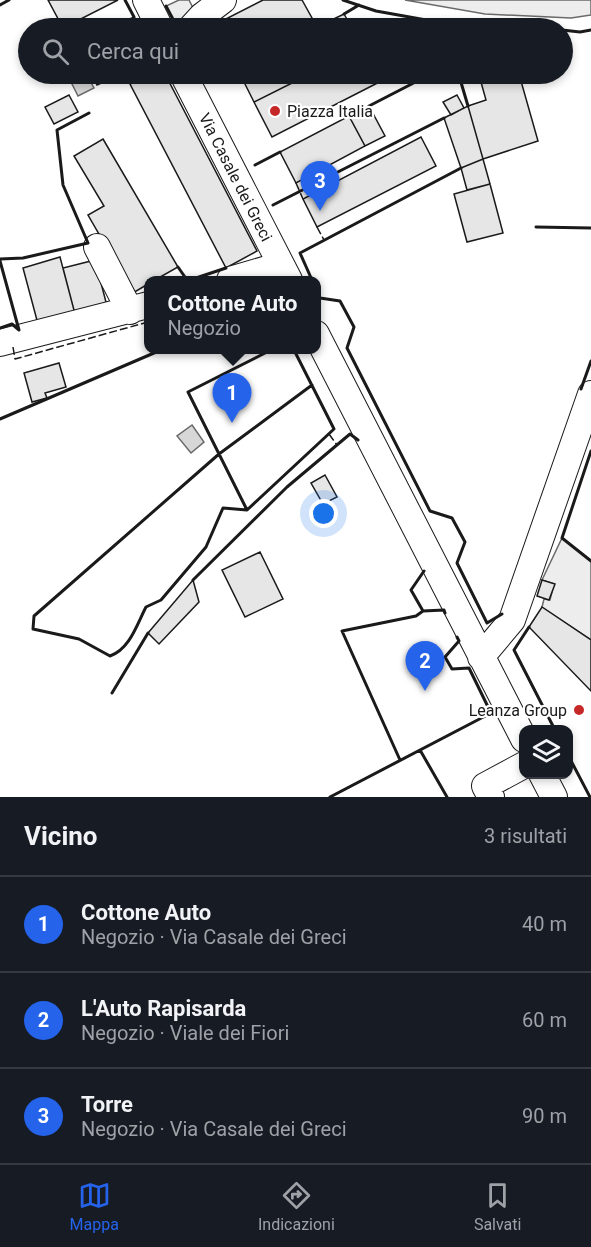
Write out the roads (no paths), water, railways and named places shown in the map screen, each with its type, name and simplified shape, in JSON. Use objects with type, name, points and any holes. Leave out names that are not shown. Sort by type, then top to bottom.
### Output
[{"type":"street","points":[[146,0],[155,18]]},
{"type":"street","points":[[200,18],[223,0]]},
{"type":"street","name":"Via Casale dei Greci","points":[[188,84],[285,273]]},
{"type":"street","points":[[0,343],[139,308],[97,247]]},
{"type":"street","points":[[261,276],[285,273]]},
{"type":"street","points":[[321,344],[519,729]]},
{"type":"street","points":[[481,657],[512,620],[591,394]]},
{"type":"street","points":[[491,797],[485,786],[519,768]]},
{"type":"street","points":[[545,779],[554,797]]},
{"type":"place","name":"Piazza Italia","points":[[275,111]]},
{"type":"place","name":"Torre","points":[[320,211]]},
{"type":"place","name":"Cottone Auto","points":[[232,423]]},
{"type":"place","name":"L'Auto Rapisarda","points":[[425,691]]},
{"type":"place","name":"Leanza Group","points":[[579,710]]}]
